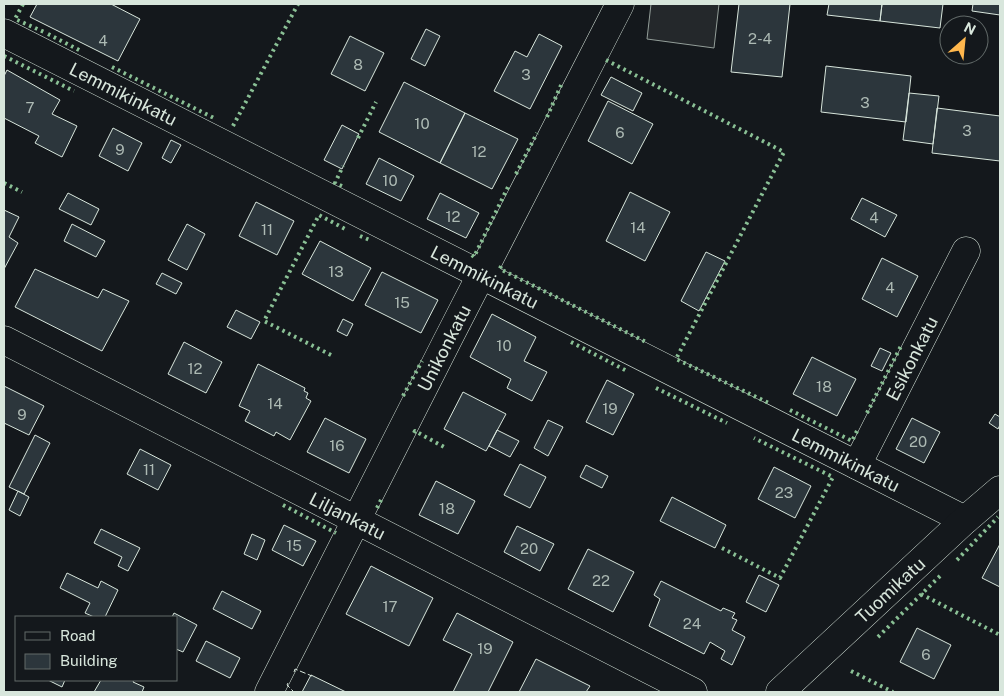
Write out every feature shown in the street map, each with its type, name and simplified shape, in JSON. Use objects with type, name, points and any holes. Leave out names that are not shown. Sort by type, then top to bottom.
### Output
[{"type":"street","name":"Unikonkatu","points":[[269,692],[355,520],[482,276],[620,4]]},
{"type":"street","name":"Lemmikinkatu","points":[[4,33],[965,520]]},
{"type":"street","name":"Esikonkatu","points":[[857,465],[966,251]]},
{"type":"street","name":"Liljankatu","points":[[4,340],[693,692]]},
{"type":"street","name":"Tuomikatu","points":[[780,692],[965,520],[1000,490]]},
{"type":"shaded area","points":[[651,4],[719,4],[714,48],[647,39]]},
{"type":"building","points":[[37,4],[111,4],[140,19],[118,61],[30,17]]},
{"type":"building","points":[[739,4],[790,4],[782,77],[731,72]]},
{"type":"building","points":[[829,4],[882,4],[880,21],[827,15]]},
{"type":"building","points":[[882,4],[943,4],[942,15],[939,15],[939,28],[880,21]]},
{"type":"building","points":[[973,4],[1000,4],[1000,15],[972,11]]},
{"type":"building","points":[[426,29],[440,36],[425,66],[411,59]]},
{"type":"building","points":[[539,34],[562,46],[530,109],[494,91],[515,51],[527,57]]},
{"type":"building","points":[[350,36],[384,53],[365,91],[331,74]]},
{"type":"building","points":[[826,66],[911,76],[906,122],[821,112]]},
{"type":"building","points":[[7,70],[60,100],[52,114],[77,126],[62,157],[35,143],[39,136],[4,118],[4,76]]},
{"type":"building","points":[[611,77],[642,93],[633,111],[601,95]]},
{"type":"building","points":[[404,82],[465,113],[440,163],[379,132]]},
{"type":"building","points":[[909,93],[939,96],[933,144],[903,140]]},
{"type":"building","points":[[608,101],[653,124],[632,164],[588,141]]},
{"type":"building","points":[[937,108],[1000,116],[1000,161],[932,153]]},
{"type":"building","points":[[465,113],[518,139],[492,189],[440,163]]},
{"type":"building","points":[[342,125],[359,134],[342,169],[324,160]]},
{"type":"building","points":[[113,128],[142,143],[128,171],[99,156]]},
{"type":"building","points":[[171,140],[181,145],[171,163],[162,158]]},
{"type":"building","points":[[379,158],[414,176],[401,201],[366,184]]},
{"type":"building","points":[[630,192],[670,212],[645,261],[606,241]]},
{"type":"building","points":[[68,193],[99,209],[91,225],[59,209]]},
{"type":"building","points":[[440,193],[479,213],[466,238],[427,219]]},
{"type":"building","points":[[862,198],[897,215],[885,237],[851,219]]},
{"type":"building","points":[[256,202],[294,221],[277,255],[239,236]]},
{"type":"building","points":[[4,210],[19,217],[9,237],[18,243],[4,269]]},
{"type":"building","points":[[72,224],[105,241],[96,257],[64,241]]},
{"type":"building","points":[[187,224],[205,234],[187,270],[168,260]]},
{"type":"building","points":[[320,241],[371,268],[353,301],[302,274]]},
{"type":"building","points":[[706,252],[725,261],[699,311],[681,301]]},
{"type":"building","points":[[882,258],[918,276],[897,317],[862,299]]},
{"type":"building","points":[[35,269],[98,298],[103,289],[129,301],[102,351],[15,307]]},
{"type":"building","points":[[382,272],[438,300],[421,333],[365,305]]},
{"type":"building","points":[[162,273],[182,283],[176,294],[156,284]]},
{"type":"building","points":[[236,310],[260,322],[251,339],[227,327]]},
{"type":"building","points":[[492,314],[536,337],[524,361],[547,372],[532,401],[507,388],[511,379],[470,357]]},
{"type":"building","points":[[343,319],[353,324],[347,336],[337,331]]},
{"type":"building","points":[[184,342],[222,362],[206,393],[168,374]]},
{"type":"building","points":[[880,348],[891,353],[882,371],[871,366]]},
{"type":"building","points":[[812,357],[856,379],[837,416],[793,394]]},
{"type":"building","points":[[258,364],[305,388],[304,391],[308,393],[306,398],[311,401],[290,440],[276,432],[274,436],[245,421],[250,411],[239,406]]},
{"type":"building","points":[[607,380],[634,394],[613,435],[586,422]]},
{"type":"building","points":[[4,386],[44,406],[29,435],[4,423]]},
{"type":"building","points":[[463,392],[506,414],[486,451],[444,429]]},
{"type":"building","points":[[995,414],[1000,417],[998,429],[989,423]]},
{"type":"building","points":[[325,418],[366,439],[349,473],[307,452]]},
{"type":"building","points":[[912,418],[940,432],[924,463],[896,449]]},
{"type":"building","points":[[548,420],[563,427],[548,456],[534,448]]},
{"type":"building","points":[[497,430],[519,441],[510,457],[489,446]]},
{"type":"building","points":[[35,435],[50,443],[24,494],[9,487]]},
{"type":"building","points":[[140,449],[171,465],[158,490],[127,474]]},
{"type":"building","points":[[520,464],[546,477],[530,508],[504,495]]},
{"type":"building","points":[[586,465],[608,476],[602,488],[580,477]]},
{"type":"building","points":[[774,467],[811,486],[795,518],[758,499]]},
{"type":"building","points":[[436,481],[475,501],[458,534],[419,515]]},
{"type":"building","points":[[18,491],[29,497],[20,516],[9,510]]},
{"type":"building","points":[[672,497],[726,525],[715,548],[660,521]]},
{"type":"building","points":[[284,525],[316,541],[303,566],[272,550]]},
{"type":"building","points":[[517,526],[554,544],[540,571],[504,552]]},
{"type":"building","points":[[101,529],[140,548],[128,571],[118,566],[122,557],[94,543]]},
{"type":"building","points":[[252,534],[265,540],[257,560],[244,554]]},
{"type":"building","points":[[1000,544],[1000,587],[982,578]]},
{"type":"building","points":[[588,549],[634,572],[613,612],[568,589]]},
{"type":"building","points":[[371,566],[433,598],[409,646],[346,614]]},
{"type":"building","points":[[67,573],[98,588],[101,581],[118,590],[105,616],[92,616],[85,613],[90,603],[60,588]]},
{"type":"building","points":[[759,575],[779,585],[766,612],[746,602]]},
{"type":"building","points":[[661,581],[721,611],[723,608],[735,613],[732,618],[737,620],[732,630],[745,637],[732,665],[721,659],[725,651],[710,642],[704,654],[649,626],[660,599],[654,595]]},
{"type":"building","points":[[222,591],[261,611],[252,629],[213,609]]},
{"type":"building","points":[[174,613],[197,625],[183,652],[178,650],[178,616],[172,616]]},
{"type":"building","points":[[457,613],[513,642],[488,692],[453,692],[472,654],[443,640]]},
{"type":"building","points":[[917,628],[951,645],[934,679],[900,662]]},
{"type":"building","points":[[206,641],[240,658],[230,678],[196,661]]},
{"type":"building","points":[[536,659],[590,686],[586,692],[519,692]]},
{"type":"building","points":[[311,675],[346,692],[302,692]]},
{"type":"building","points":[[50,681],[65,681],[62,687]]},
{"type":"building","points":[[100,681],[134,681],[144,687],[142,692],[94,692]]},
{"type":"hedge","points":[[23,4],[15,19],[44,32]]},
{"type":"hedge","points":[[233,126],[298,4]]},
{"type":"hedge","points":[[48,34],[81,51]]},
{"type":"hedge","points":[[4,56],[74,91]]},
{"type":"hedge","points":[[606,60],[784,152],[676,359],[771,404]]},
{"type":"hedge","points":[[112,67],[214,118]]},
{"type":"hedge","points":[[547,117],[562,83]]},
{"type":"hedge","points":[[358,138],[376,102]]},
{"type":"hedge","points":[[516,174],[537,133]]},
{"type":"hedge","points":[[342,186],[335,183],[343,166]]},
{"type":"hedge","points":[[4,183],[22,192]]},
{"type":"hedge","points":[[472,255],[474,257],[508,187]]},
{"type":"hedge","points":[[331,355],[264,321],[319,215],[347,230]]},
{"type":"hedge","points":[[360,236],[372,241]]},
{"type":"hedge","points":[[501,266],[500,269],[648,343]]},
{"type":"hedge","points":[[571,342],[627,371]]},
{"type":"hedge","points":[[867,413],[902,344]]},
{"type":"hedge","points":[[403,396],[422,361]]},
{"type":"hedge","points":[[656,388],[727,423]]},
{"type":"hedge","points":[[790,410],[852,441],[858,429]]},
{"type":"hedge","points":[[414,433],[415,431],[444,447]]},
{"type":"hedge","points":[[722,548],[780,578],[833,477],[754,438]]},
{"type":"hedge","points":[[377,508],[382,498]]},
{"type":"hedge","points":[[283,505],[336,533]]},
{"type":"hedge","points":[[957,560],[998,517]]},
{"type":"hedge","points":[[878,637],[941,575]]},
{"type":"hedge","points":[[921,594],[1000,635]]},
{"type":"hedge","points":[[851,671],[893,692]]},
{"type":"fence","points":[[294,672],[295,669],[312,676]]},
{"type":"fence","points":[[288,683],[287,685],[293,691]]}]
